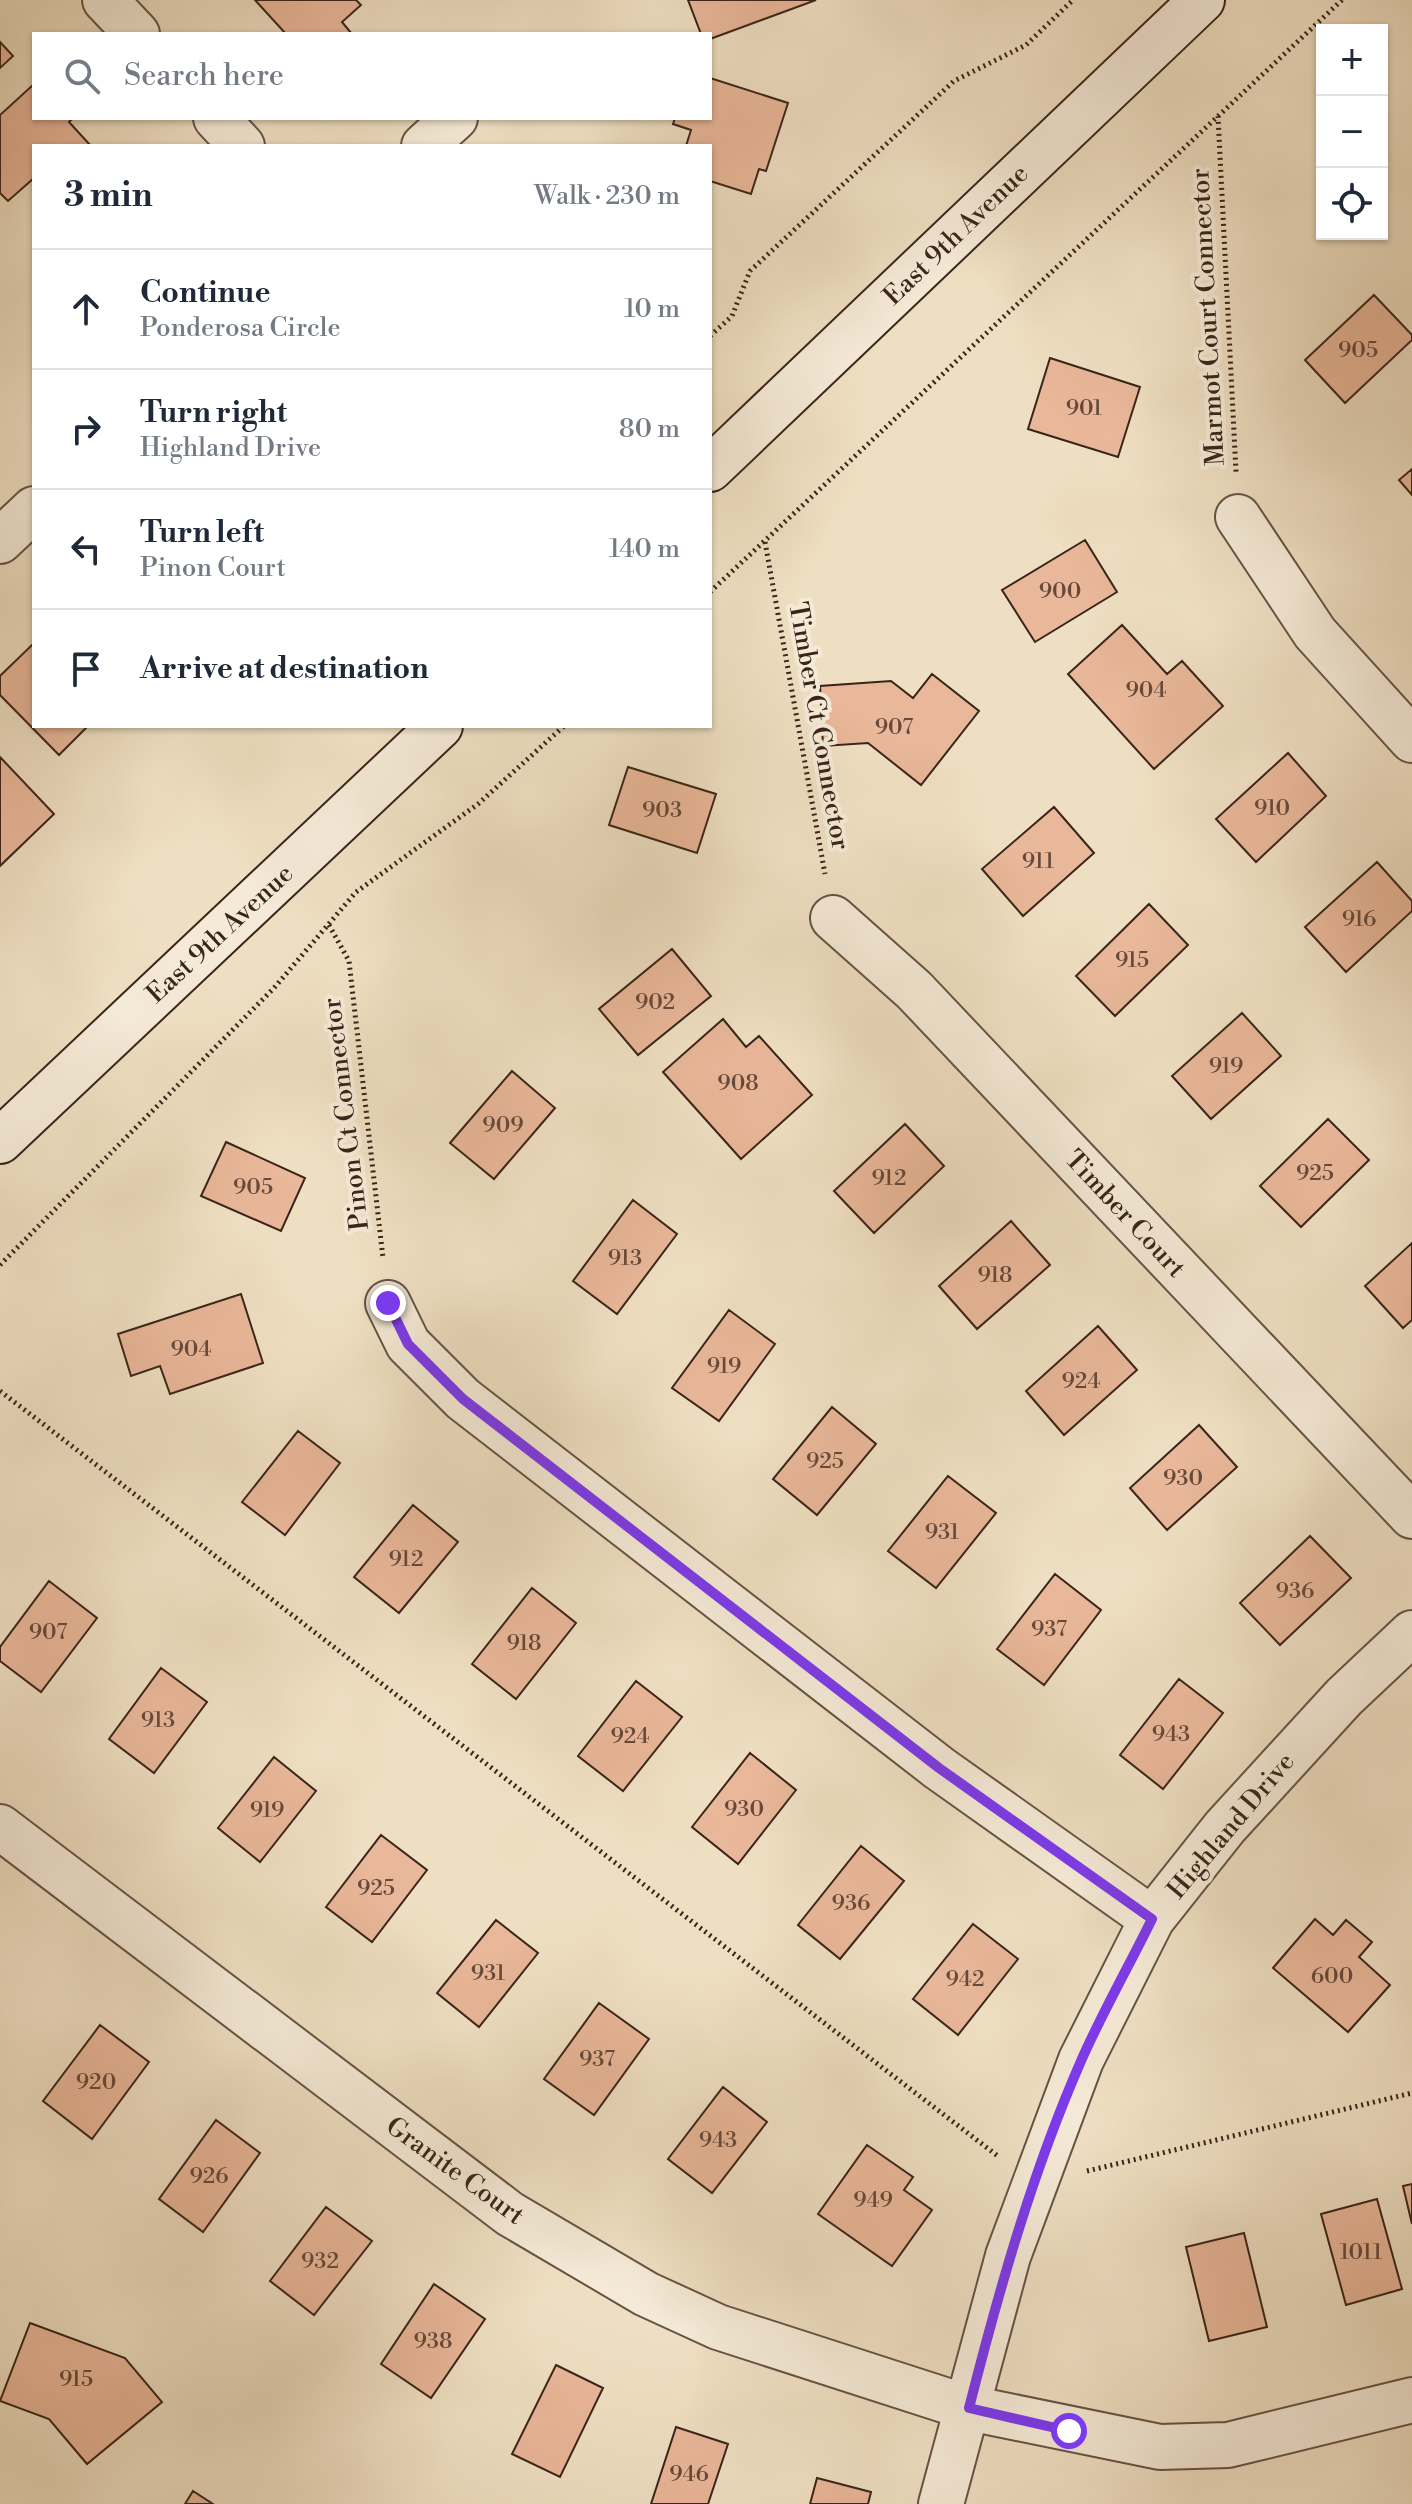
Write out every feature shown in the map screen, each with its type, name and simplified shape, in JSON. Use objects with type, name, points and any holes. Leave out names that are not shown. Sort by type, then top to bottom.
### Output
[{"type":"street","points":[[105,0],[135,32]]},
{"type":"street","name":"East 9th Avenue","points":[[712,467],[1202,0]]},
{"type":"street","points":[[218,120],[240,144]]},
{"type":"street","points":[[426,144],[453,120]]},
{"type":"street","points":[[0,541],[32,511]]},
{"type":"street","points":[[1238,517],[1315,633],[1412,740]]},
{"type":"street","name":"East 9th Avenue","points":[[0,1141],[438,728]]},
{"type":"street","name":"Timber Court","points":[[833,918],[914,990],[1412,1516]]},
{"type":"street","points":[[388,1303],[408,1344],[463,1399],[939,1768],[1152,1919]]},
{"type":"street","name":"Highland Drive","points":[[941,2504],[1008,2256],[1081,2060],[1152,1919],[1265,1784],[1344,1697],[1412,1633]]},
{"type":"street","name":"Granite Court","points":[[0,1827],[510,2214],[646,2294],[718,2327],[969,2408],[1160,2447],[1228,2445],[1412,2400]]},
{"type":"path","points":[[712,334],[732,316],[750,271],[954,81],[1026,45],[1073,0]]},
{"type":"path","points":[[712,590],[1342,0]]},
{"type":"path","name":"Marmot Court Connector","points":[[1218,116],[1238,517]]},
{"type":"path","name":"Timber Ct Connector","points":[[765,542],[833,918]]},
{"type":"path","points":[[0,1265],[274,988],[356,892],[478,804],[562,728]]},
{"type":"path","name":"Pinon Ct Connector","points":[[329,925],[349,961],[388,1303]]},
{"type":"path","points":[[0,1391],[1034,2184],[1412,2093]]},
{"type":"building","points":[[255,0],[356,0],[361,5],[342,22],[350,32],[284,32]]},
{"type":"building","points":[[688,0],[816,0],[712,38],[712,32],[700,32]]},
{"type":"building","points":[[0,42],[13,56],[0,68]]},
{"type":"building","points":[[712,79],[788,103],[766,171],[759,169],[751,194],[712,182],[712,144],[687,144],[691,130],[673,124],[674,120],[712,120]]},
{"type":"building","points":[[32,86],[32,120],[71,120],[69,122],[89,144],[32,144],[32,180],[8,201],[0,193],[0,115]]},
{"type":"building","points":[[1374,295],[1412,335],[1412,340],[1345,403],[1305,360]]},
{"type":"building","points":[[1050,358],[1140,387],[1118,457],[1028,429]]},
{"type":"building","points":[[1412,469],[1412,495],[1399,480]]},
{"type":"building","points":[[1085,540],[1117,592],[1035,642],[1002,590]]},
{"type":"building","points":[[1122,625],[1167,674],[1182,661],[1223,706],[1154,769],[1068,674]]},
{"type":"building","points":[[32,645],[32,728],[0,695],[0,676]]},
{"type":"building","points":[[932,674],[979,711],[921,785],[868,743],[823,746],[820,686],[891,681],[913,698]]},
{"type":"building","points":[[32,728],[86,728],[59,755]]},
{"type":"building","points":[[1288,753],[1326,796],[1256,862],[1216,819]]},
{"type":"building","points":[[0,757],[54,814],[0,866]]},
{"type":"building","points":[[628,767],[716,794],[697,853],[609,825]]},
{"type":"building","points":[[1054,807],[1094,853],[1023,916],[982,869]]},
{"type":"building","points":[[1377,862],[1412,901],[1412,911],[1346,972],[1305,927]]},
{"type":"building","points":[[1149,904],[1188,945],[1115,1016],[1076,976]]},
{"type":"building","points":[[672,949],[711,996],[638,1055],[599,1009]]},
{"type":"building","points":[[1242,1013],[1281,1056],[1211,1119],[1172,1076]]},
{"type":"building","points":[[723,1019],[746,1047],[759,1036],[812,1095],[741,1159],[663,1072]]},
{"type":"building","points":[[512,1071],[555,1108],[494,1179],[450,1143]]},
{"type":"building","points":[[1328,1119],[1369,1160],[1301,1227],[1260,1186]]},
{"type":"building","points":[[905,1124],[944,1166],[874,1233],[834,1191]]},
{"type":"building","points":[[226,1142],[305,1178],[281,1231],[201,1196]]},
{"type":"building","points":[[633,1200],[677,1234],[617,1314],[573,1281]]},
{"type":"building","points":[[1011,1221],[1050,1265],[977,1329],[939,1286]]},
{"type":"building","points":[[1412,1243],[1412,1320],[1403,1328],[1365,1286]]},
{"type":"building","points":[[241,1294],[263,1363],[170,1394],[160,1366],[131,1376],[118,1334]]},
{"type":"building","points":[[729,1310],[775,1344],[719,1421],[672,1388]]},
{"type":"building","points":[[1098,1326],[1137,1370],[1064,1435],[1026,1391]]},
{"type":"building","points":[[832,1407],[876,1444],[817,1515],[773,1479]]},
{"type":"building","points":[[1199,1425],[1237,1467],[1167,1530],[1130,1488]]},
{"type":"building","points":[[298,1431],[340,1463],[285,1535],[242,1502]]},
{"type":"building","points":[[948,1476],[996,1513],[936,1588],[888,1551]]},
{"type":"building","points":[[413,1505],[458,1542],[399,1613],[354,1577]]},
{"type":"building","points":[[1310,1536],[1351,1578],[1280,1645],[1240,1603]]},
{"type":"building","points":[[1055,1574],[1101,1610],[1044,1685],[997,1649]]},
{"type":"building","points":[[49,1581],[97,1618],[41,1692],[0,1661],[0,1647]]},
{"type":"building","points":[[532,1588],[576,1623],[516,1699],[472,1664]]},
{"type":"building","points":[[161,1668],[207,1702],[154,1773],[109,1739]]},
{"type":"building","points":[[1179,1679],[1223,1713],[1163,1789],[1120,1755]]},
{"type":"building","points":[[636,1681],[682,1717],[623,1791],[578,1756]]},
{"type":"building","points":[[750,1753],[796,1790],[738,1864],[692,1827]]},
{"type":"building","points":[[274,1757],[316,1791],[260,1862],[218,1828]]},
{"type":"building","points":[[381,1835],[427,1870],[372,1942],[326,1907]]},
{"type":"building","points":[[861,1846],[904,1881],[840,1959],[798,1925]]},
{"type":"building","points":[[1315,1919],[1333,1935],[1346,1920],[1372,1942],[1359,1957],[1390,1985],[1348,2032],[1273,1968]]},
{"type":"building","points":[[496,1920],[538,1953],[479,2027],[437,1993]]},
{"type":"building","points":[[973,1924],[1018,1959],[958,2035],[913,1999]]},
{"type":"building","points":[[599,2003],[649,2039],[594,2115],[544,2079]]},
{"type":"building","points":[[100,2025],[149,2062],[92,2139],[43,2101]]},
{"type":"building","points":[[723,2087],[767,2122],[712,2193],[668,2159]]},
{"type":"building","points":[[216,2120],[260,2153],[203,2232],[159,2199]]},
{"type":"building","points":[[867,2145],[913,2177],[904,2190],[932,2210],[892,2266],[818,2214]]},
{"type":"building","points":[[1412,2184],[1412,2224],[1403,2186]]},
{"type":"building","points":[[1377,2199],[1402,2289],[1346,2305],[1321,2214]]},
{"type":"building","points":[[326,2207],[372,2241],[314,2315],[270,2281]]},
{"type":"building","points":[[1244,2233],[1267,2327],[1209,2341],[1186,2247]]},
{"type":"building","points":[[434,2284],[485,2319],[431,2398],[381,2364]]},
{"type":"building","points":[[30,2323],[125,2358],[162,2402],[87,2464],[49,2419],[0,2401]]},
{"type":"building","points":[[556,2365],[603,2388],[560,2477],[512,2454]]},
{"type":"building","points":[[676,2427],[728,2444],[708,2504],[651,2504]]},
{"type":"building","points":[[817,2478],[871,2492],[868,2504],[810,2504]]},
{"type":"building","points":[[193,2491],[213,2504],[185,2504]]},
{"type":"route","points":[[388,1303],[408,1344],[463,1399],[939,1768],[1152,1919],[1081,2060],[1034,2184],[1008,2256],[969,2408],[1069,2431]]}]
